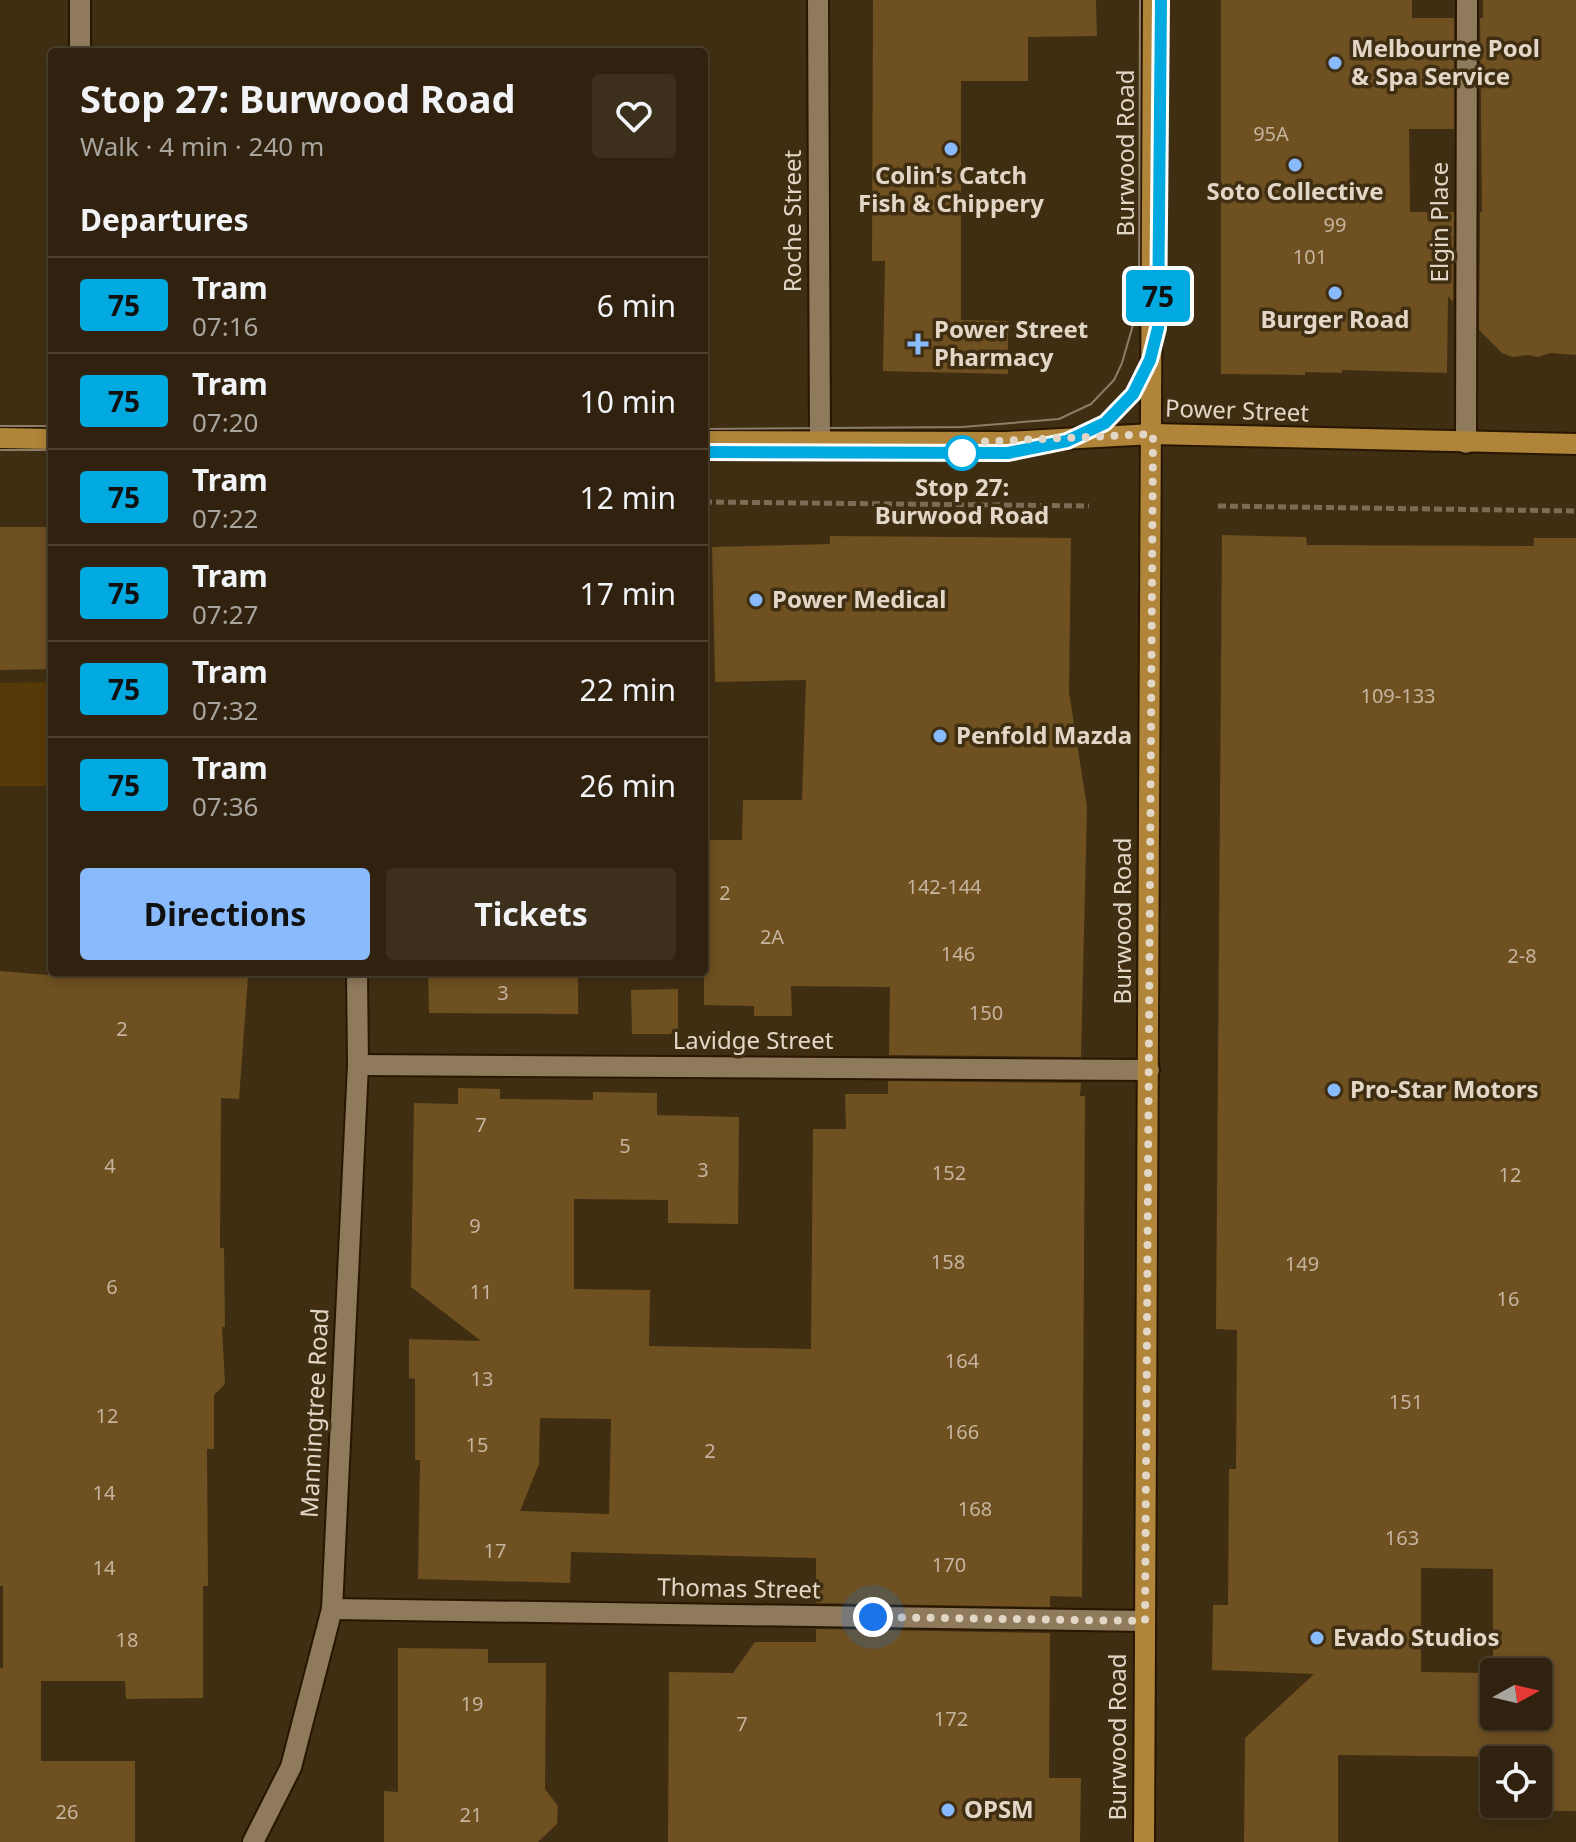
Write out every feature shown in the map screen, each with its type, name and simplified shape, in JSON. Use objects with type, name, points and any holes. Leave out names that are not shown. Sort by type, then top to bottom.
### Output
[{"type":"main road","name":"Burwood Road","points":[[1144,1842],[1153,0]]},
{"type":"main road","name":"Power Street","points":[[708,441],[1006,442],[1153,434],[1576,444]]},
{"type":"main road","points":[[0,438],[48,439]]},
{"type":"street","points":[[80,0],[80,48]]},
{"type":"street","name":"Roche Street","points":[[818,0],[820,441]]},
{"type":"street","name":"Elgin Place","points":[[1466,443],[1467,0]]},
{"type":"street","name":"Manningtree Road","points":[[253,1842],[291,1767],[332,1609],[358,1065],[357,976]]},
{"type":"street","name":"Lavidge Street","points":[[358,1065],[1149,1070]]},
{"type":"street","name":"Thomas Street","points":[[332,1609],[1145,1621]]},
{"type":"path","points":[[708,502],[1089,506]]},
{"type":"path","points":[[1218,506],[1576,511]]},
{"type":"shaded area","points":[[48,682],[48,786],[0,786],[0,683]]},
{"type":"building","points":[[873,0],[1096,0],[1097,36],[1028,37],[1028,81],[961,81],[961,320],[1008,321],[1008,374],[883,371],[885,261],[872,261]]},
{"type":"building","points":[[1221,0],[1412,0],[1412,18],[1454,18],[1454,129],[1409,129],[1410,212],[1454,212],[1453,302],[1448,296],[1447,373],[1342,370],[1342,373],[1305,372],[1305,375],[1221,374]]},
{"type":"building","points":[[1483,0],[1576,0],[1576,355],[1550,353],[1538,357],[1512,357],[1502,353],[1479,330],[1482,212],[1480,18],[1483,18]]},
{"type":"building","points":[[0,527],[48,527],[48,669],[0,670]]},
{"type":"building","points":[[1222,535],[1306,537],[1307,545],[1534,546],[1534,538],[1576,538],[1576,1811],[1552,1811],[1552,1746],[1480,1746],[1480,1757],[1338,1755],[1338,1842],[1244,1842],[1245,1738],[1314,1674],[1212,1670],[1213,1605],[1228,1605],[1229,1469],[1236,1469],[1237,1330],[1216,1329]],"holes":[[[1421,1568],[1493,1569],[1493,1658],[1552,1658],[1552,1730],[1480,1730],[1480,1673],[1421,1672]]]},
{"type":"building","points":[[830,536],[1071,538],[1069,692],[1087,807],[1081,1057],[889,1055],[890,987],[791,986],[792,1016],[754,1016],[754,1006],[704,1005],[704,976],[708,976],[708,840],[742,840],[743,800],[802,800],[806,680],[715,682],[712,547],[830,544]]},
{"type":"building","points":[[0,971],[48,976],[248,977],[239,1099],[221,1098],[220,1248],[224,1248],[225,1327],[222,1327],[225,1384],[214,1395],[214,1449],[207,1449],[208,1586],[203,1586],[203,1698],[126,1699],[125,1681],[41,1681],[41,1761],[135,1761],[135,1842],[0,1842],[3,1586],[0,1586]]},
{"type":"building","points":[[428,976],[578,976],[578,1014],[429,1013]]},
{"type":"building","points":[[678,989],[678,1034],[632,1034],[631,990]]},
{"type":"building","points":[[888,1081],[1081,1083],[1080,1096],[1085,1096],[1082,1597],[1050,1596],[1050,1607],[816,1603],[816,1558],[571,1552],[570,1583],[418,1579],[420,1460],[415,1460],[415,1379],[409,1378],[409,1339],[481,1341],[411,1287],[414,1103],[458,1104],[458,1088],[500,1089],[500,1099],[593,1100],[593,1092],[657,1093],[657,1115],[739,1117],[738,1224],[668,1223],[668,1200],[574,1199],[574,1289],[650,1290],[649,1346],[811,1349],[813,1129],[846,1129],[845,1094],[888,1094]],"holes":[[[540,1418],[611,1419],[609,1514],[520,1511],[539,1464]]]},
{"type":"building","points":[[816,1629],[1050,1633],[1049,1778],[1081,1778],[1080,1842],[668,1842],[669,1672],[733,1673],[755,1642],[816,1642]]},
{"type":"building","points":[[398,1648],[488,1649],[488,1663],[546,1663],[545,1789],[558,1806],[557,1824],[538,1842],[384,1842],[384,1791],[398,1792]]},
{"type":"tram line","points":[[708,429],[962,427],[1059,419],[1091,404],[1114,380],[1139,304],[1140,0]]},
{"type":"tram line","points":[[708,452],[930,454],[1027,450],[1084,435],[1117,413],[1140,380],[1158,328],[1161,0]]},
{"type":"tram line","name":"75","points":[[708,452],[1008,453],[1067,441],[1105,423],[1133,394],[1150,360],[1158,328],[1161,0]]},
{"type":"tram line","points":[[0,426],[48,426]]},
{"type":"tram line","points":[[0,450],[48,450]]},
{"type":"place","name":"Melbourne Pool & Spa Service","points":[[1335,63]]},
{"type":"place","name":"Colin's Catch Fish & Chippery","points":[[951,149]]},
{"type":"place","name":"Soto Collective","points":[[1295,165]]},
{"type":"place","name":"Burger Road","points":[[1335,293]]},
{"type":"place","name":"Power Street Pharmacy","points":[[918,344]]},
{"type":"place","name":"Stop 27: Burwood Road","points":[[962,453]]},
{"type":"place","name":"Power Medical","points":[[756,600]]},
{"type":"place","name":"Penfold Mazda","points":[[940,736]]},
{"type":"place","name":"Pro-Star Motors","points":[[1334,1090]]},
{"type":"place","name":"Evado Studios","points":[[1317,1638]]},
{"type":"place","name":"OPSM","points":[[948,1810]]},
{"type":"route","points":[[873,1617],[1145,1621],[1153,434],[975,442],[962,453]]}]
